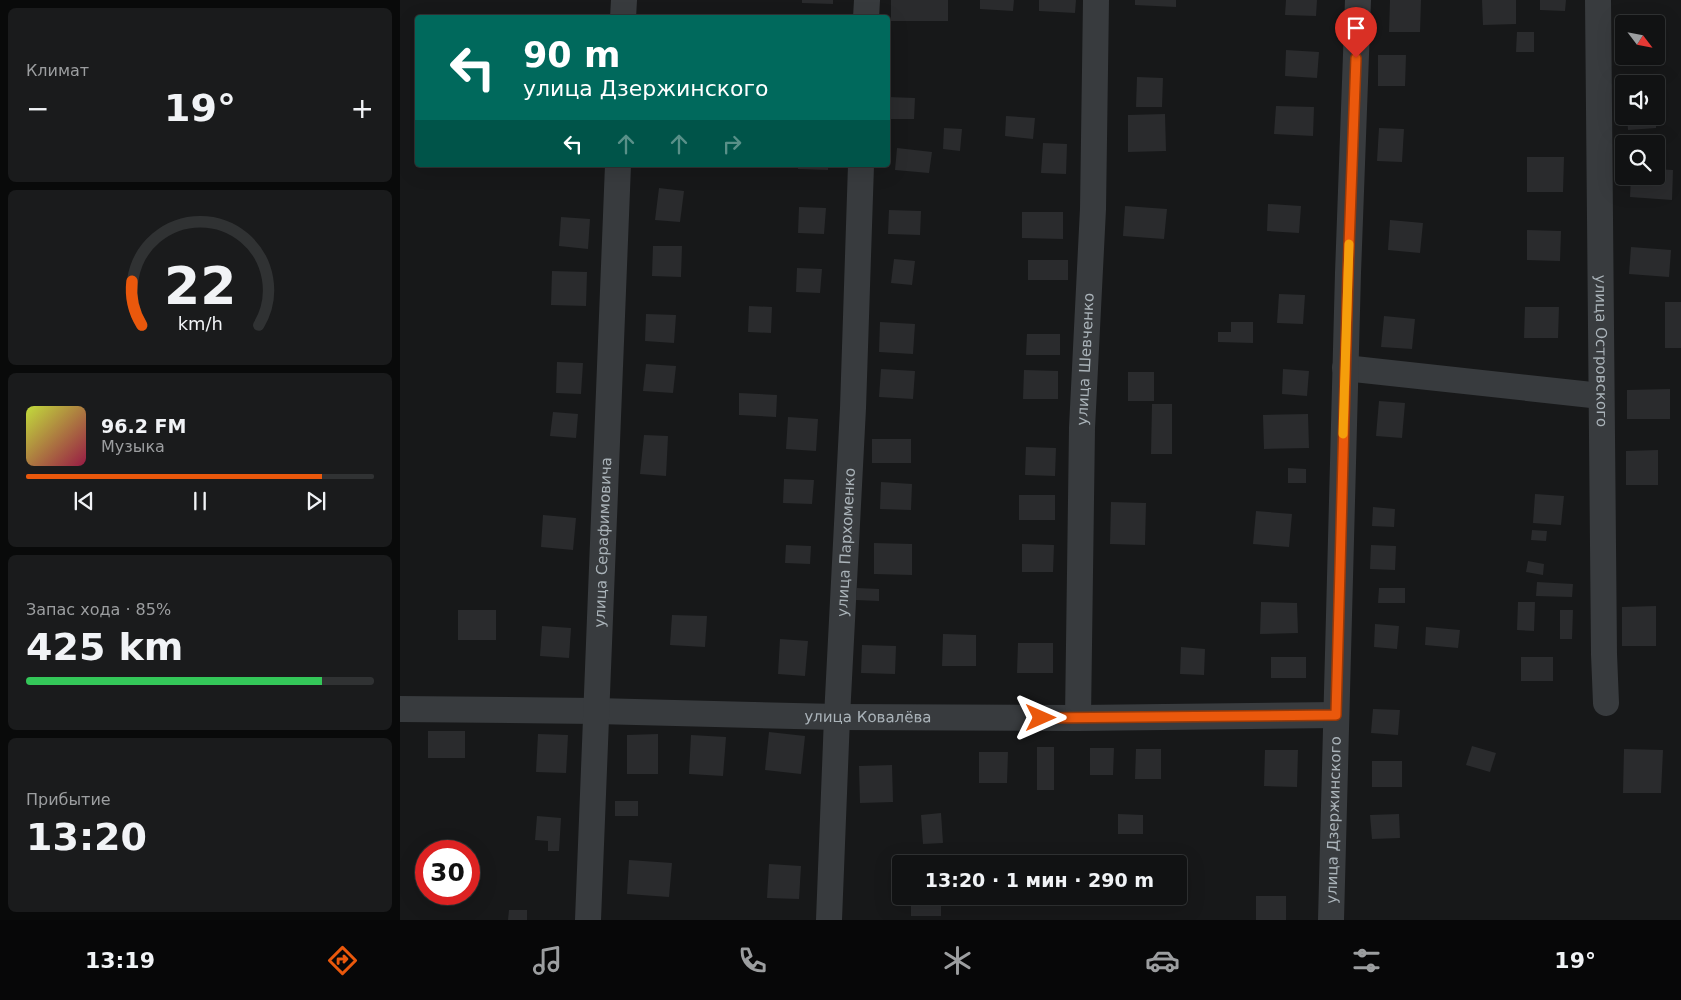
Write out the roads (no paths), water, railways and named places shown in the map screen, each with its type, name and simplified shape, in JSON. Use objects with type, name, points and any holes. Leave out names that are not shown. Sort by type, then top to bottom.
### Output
[{"type":"street","points":[[624,0],[624,15]]},
{"type":"street","points":[[866,15],[867,0]]},
{"type":"street","name":"улица Шевченко","points":[[1078,718],[1081,438],[1093,209],[1096,0]]},
{"type":"street","name":"улица Дзержинского","points":[[1332,920],[1345,368],[1358,0]]},
{"type":"street","name":"улица Островского","points":[[1598,0],[1601,396],[1606,703]]},
{"type":"street","name":"улица Серафимовича","points":[[588,920],[618,167]]},
{"type":"street","name":"улица Пархоменко","points":[[830,920],[837,717],[853,408],[862,167]]},
{"type":"street","points":[[1345,368],[1601,396]]},
{"type":"street","name":"улица Ковалёва","points":[[400,709],[596,711],[837,717],[1078,718],[1336,715]]}]
